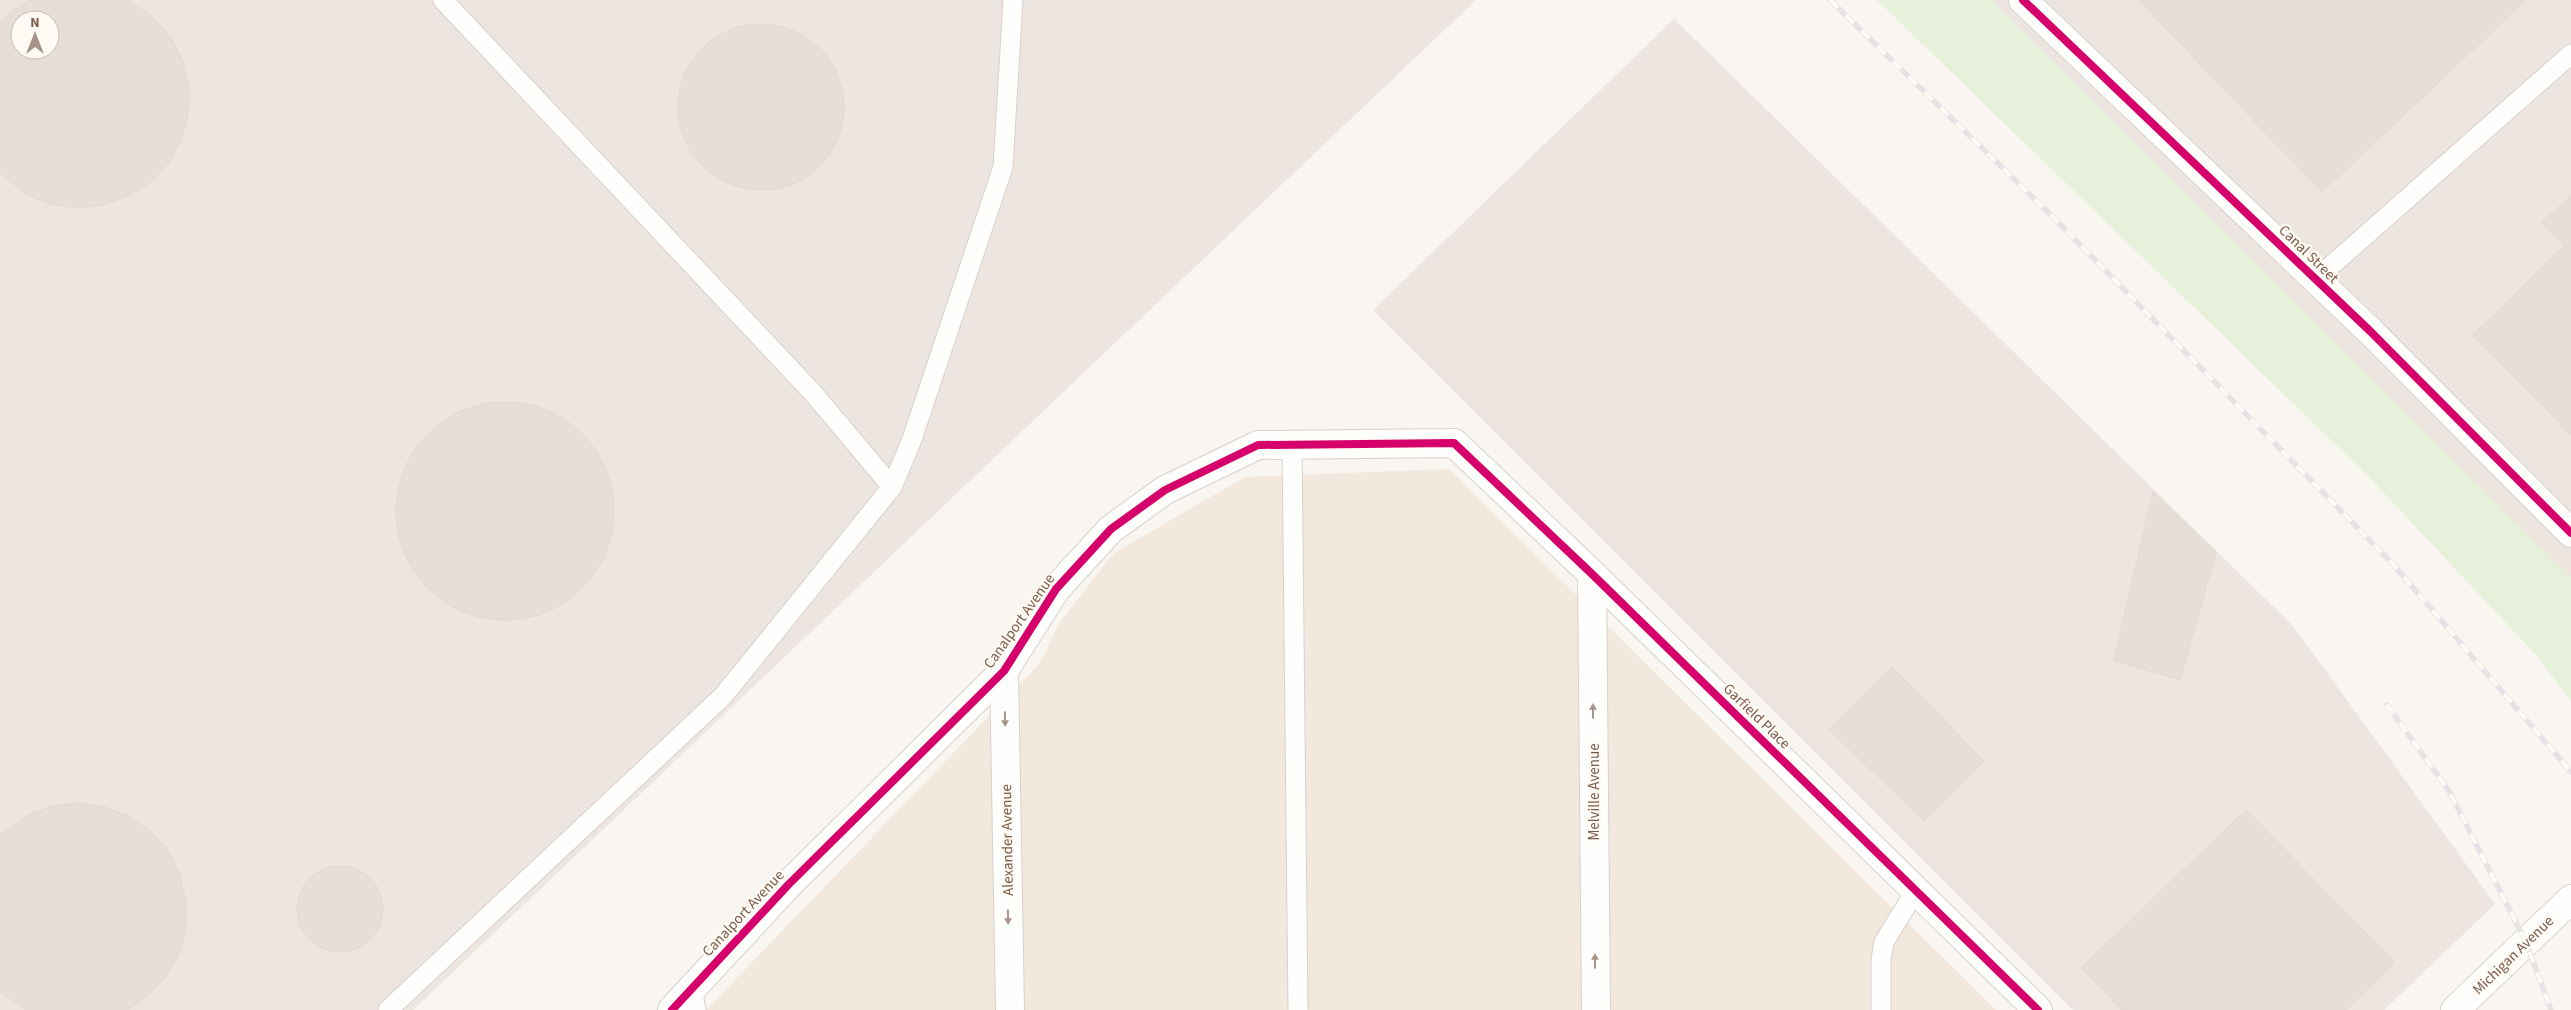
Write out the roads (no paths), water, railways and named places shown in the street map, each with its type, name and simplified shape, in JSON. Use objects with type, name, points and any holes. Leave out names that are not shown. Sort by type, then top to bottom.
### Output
[{"type":"street","name":"Canal Street","points":[[2023,0],[2316,279],[2571,532]]},
{"type":"street","name":"Canalport Avenue","points":[[672,1010],[694,999],[788,885],[1004,671],[1056,589],[1111,529],[1165,490],[1258,446],[1454,444]]},
{"type":"street","name":"Garfield Place","points":[[1454,444],[1592,574],[2038,1010]]},
{"type":"street","name":"Melville Avenue","points":[[1592,574],[1596,1010]]},
{"type":"street","name":"Alexander Avenue","points":[[1004,671],[1010,1010]]},
{"type":"street","name":"Michigan Avenue","points":[[2456,1010],[2571,899]]},
{"type":"lane","points":[[443,0],[813,394],[892,487]]},
{"type":"lane","points":[[388,1010],[723,696],[892,487],[911,442],[1003,167],[1013,0]]},
{"type":"lane","points":[[2316,279],[2571,54]]},
{"type":"lane","points":[[1292,445],[1298,1010]]},
{"type":"lane","points":[[1881,1010],[1881,960],[1884,942],[1916,890]]},
{"type":"railway","points":[[1830,0],[2052,216],[2392,563],[2571,772]]},
{"type":"railway","points":[[2387,705],[2449,791],[2526,942],[2551,1010]]}]
